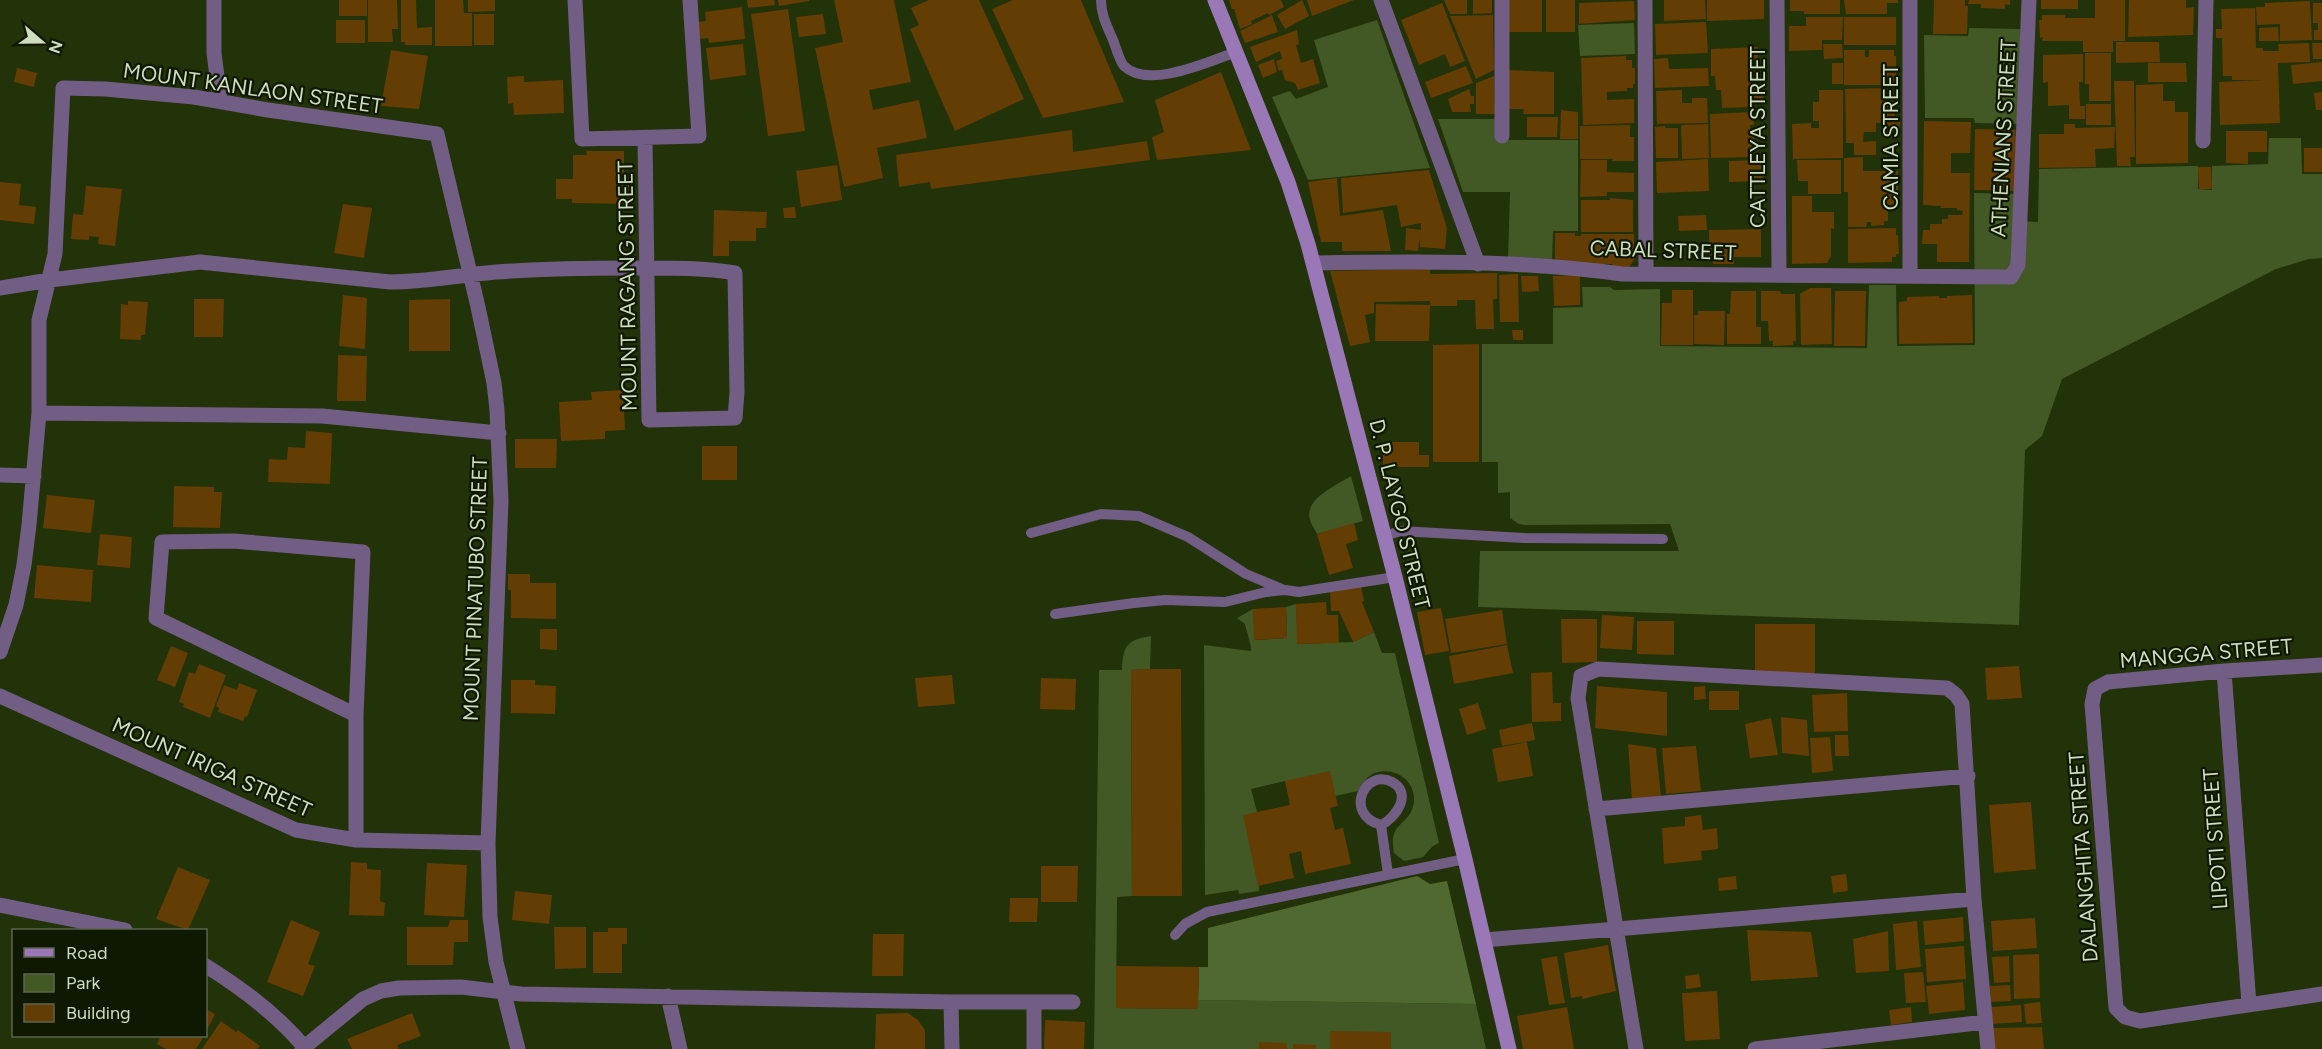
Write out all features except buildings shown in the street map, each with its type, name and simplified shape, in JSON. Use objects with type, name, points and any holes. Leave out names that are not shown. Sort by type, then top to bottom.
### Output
[{"type":"main road","name":"D. P. LAYGO STREET","points":[[1215,0],[1294,199],[1314,263],[1465,859],[1509,1049]]},
{"type":"street","points":[[214,0],[214,52],[220,100]]},
{"type":"street","name":"MOUNT RAGANG STREET","points":[[575,0],[582,139],[699,136],[690,0]]},
{"type":"street","points":[[1381,0],[1478,264]]},
{"type":"street","points":[[1502,0],[1502,136]]},
{"type":"street","points":[[1645,0],[1646,274]]},
{"type":"street","name":"CATTLEYA STREET","points":[[1778,0],[1779,274]]},
{"type":"street","name":"CAMIA STREET","points":[[1910,0],[1910,275]]},
{"type":"street","name":"ATHENIANS STREET","points":[[2011,277],[2018,265],[2029,0]]},
{"type":"street","points":[[2203,141],[2206,0]]},
{"type":"street","name":"MOUNT KANLAON STREET","points":[[50,280],[55,254],[63,88],[105,89],[220,100],[268,110],[436,134]]},
{"type":"street","name":"MOUNT PINATUBO STREET","points":[[436,134],[471,275],[494,383],[499,433],[501,501],[488,843],[490,917],[503,992],[518,1049]]},
{"type":"street","name":"MOUNT RAGANG STREET","points":[[645,138],[647,268],[650,420],[735,418],[737,392],[735,273],[717,270],[647,268]]},
{"type":"street","name":"CABAL STREET","points":[[1314,263],[1403,261],[1586,269],[1622,274],[2011,277]]},
{"type":"street","points":[[0,288],[200,262],[390,282],[417,282],[543,269],[647,268]]},
{"type":"street","points":[[0,652],[16,605],[24,565],[39,413],[39,320],[50,280]]},
{"type":"street","points":[[39,413],[322,416],[499,433]]},
{"type":"street","points":[[0,476],[34,476]]},
{"type":"street","points":[[356,715],[156,618],[162,542],[234,541],[363,552],[356,715],[356,840]]},
{"type":"street","name":"MANGGA STREET","points":[[2095,689],[2108,682],[2322,665]]},
{"type":"street","points":[[1636,1049],[1578,698],[1581,676],[1598,669],[1947,688],[1956,695],[1962,704],[1974,899],[1988,1049]]},
{"type":"street","name":"LIPOTI STREET","points":[[2224,671],[2249,1004]]},
{"type":"street","name":"DALANGHITA STREET","points":[[2095,689],[2092,704],[2116,1008],[2125,1017],[2140,1021],[2249,1004]]},
{"type":"street","name":"MOUNT IRIGA STREET","points":[[0,696],[296,830],[356,840],[488,843]]},
{"type":"street","points":[[1596,809],[1968,776]]},
{"type":"street","points":[[1484,940],[1616,927],[1974,899]]},
{"type":"street","points":[[0,905],[120,929]]},
{"type":"street","points":[[207,967],[266,1009],[288,1028],[304,1048],[363,999],[381,991],[399,988],[461,987],[503,992],[951,1002],[1073,1002]]},
{"type":"street","points":[[2249,1004],[2322,994]]},
{"type":"street","points":[[668,996],[680,1049]]},
{"type":"street","points":[[951,1002],[952,1049]]},
{"type":"street","points":[[1034,1002],[1034,1049]]},
{"type":"street","points":[[1755,1049],[1986,1022]]},
{"type":"lane","points":[[1101,0],[1101,12],[1124,66],[1134,71],[1153,75],[1173,75],[1236,52]]},
{"type":"lane","points":[[1031,533],[1101,514],[1139,516],[1188,537],[1246,574],[1285,590],[1299,592],[1395,577]]},
{"type":"lane","points":[[1384,536],[1401,531],[1418,531],[1524,538],[1663,539]]},
{"type":"lane","points":[[1055,614],[1165,600],[1225,602],[1285,590]]},
{"type":"lane","points":[[1385,780],[1395,783],[1401,792],[1401,804],[1396,814],[1381,825],[1366,818],[1361,809],[1360,798],[1364,789],[1373,781],[1385,780]]},
{"type":"lane","points":[[1381,825],[1388,874]]},
{"type":"lane","points":[[1174,934],[1185,924],[1207,912],[1465,859]]},
{"type":"green space","points":[[1377,20],[1430,168],[1308,180],[1272,97],[1290,91],[1296,99],[1328,87],[1314,40]]},
{"type":"green space","points":[[1634,23],[1635,54],[1580,56],[1578,25]]},
{"type":"green space","points":[[1969,28],[2020,29],[2020,124],[1975,123],[1974,118],[1925,118],[1924,35],[1968,36]]},
{"type":"green space","points":[[1438,119],[1496,119],[1496,140],[1578,140],[1578,231],[1553,231],[1552,262],[1508,260],[1510,192],[1463,192]]},
{"type":"green space","points":[[2269,138],[2301,138],[2302,174],[2322,174],[2322,258],[2309,259],[2276,269],[2062,379],[2042,436],[2025,450],[2019,625],[1478,607],[1480,551],[1679,551],[1670,524],[1525,525],[1510,518],[1510,492],[1498,493],[1498,462],[1482,462],[1482,344],[1553,344],[1553,308],[1583,307],[1582,287],[1610,287],[1614,290],[1660,289],[1660,346],[1867,348],[1869,285],[1896,285],[1897,346],[1975,345],[1974,193],[2017,194],[2016,221],[2038,222],[2039,169],[2198,166],[2198,189],[2212,190],[2212,166],[2268,164]]},
{"type":"green space","points":[[1351,476],[1363,521],[1317,534],[1310,520],[1311,506],[1330,488]]},
{"type":"green space","points":[[1296,604],[1298,644],[1353,642],[1374,632],[1382,653],[1395,653],[1439,843],[1423,857],[1404,861],[1394,853],[1394,834],[1411,812],[1414,803],[1412,788],[1402,776],[1395,773],[1387,771],[1374,773],[1366,779],[1358,791],[1335,796],[1285,781],[1251,789],[1257,812],[1259,891],[1239,894],[1238,890],[1205,895],[1204,645],[1251,651],[1245,624],[1237,618],[1253,609],[1255,640],[1287,638],[1286,607]]},
{"type":"green space","points":[[1151,636],[1150,669],[1131,670],[1132,896],[1117,897],[1116,1008],[1197,1009],[1198,1000],[1476,1004],[1486,1049],[1094,1049],[1099,670],[1122,670],[1125,649],[1128,645],[1136,639]]},
{"type":"green space","points":[[1417,876],[1430,884],[1447,881],[1476,1004],[1198,1000],[1199,967],[1208,967],[1208,928]]}]
